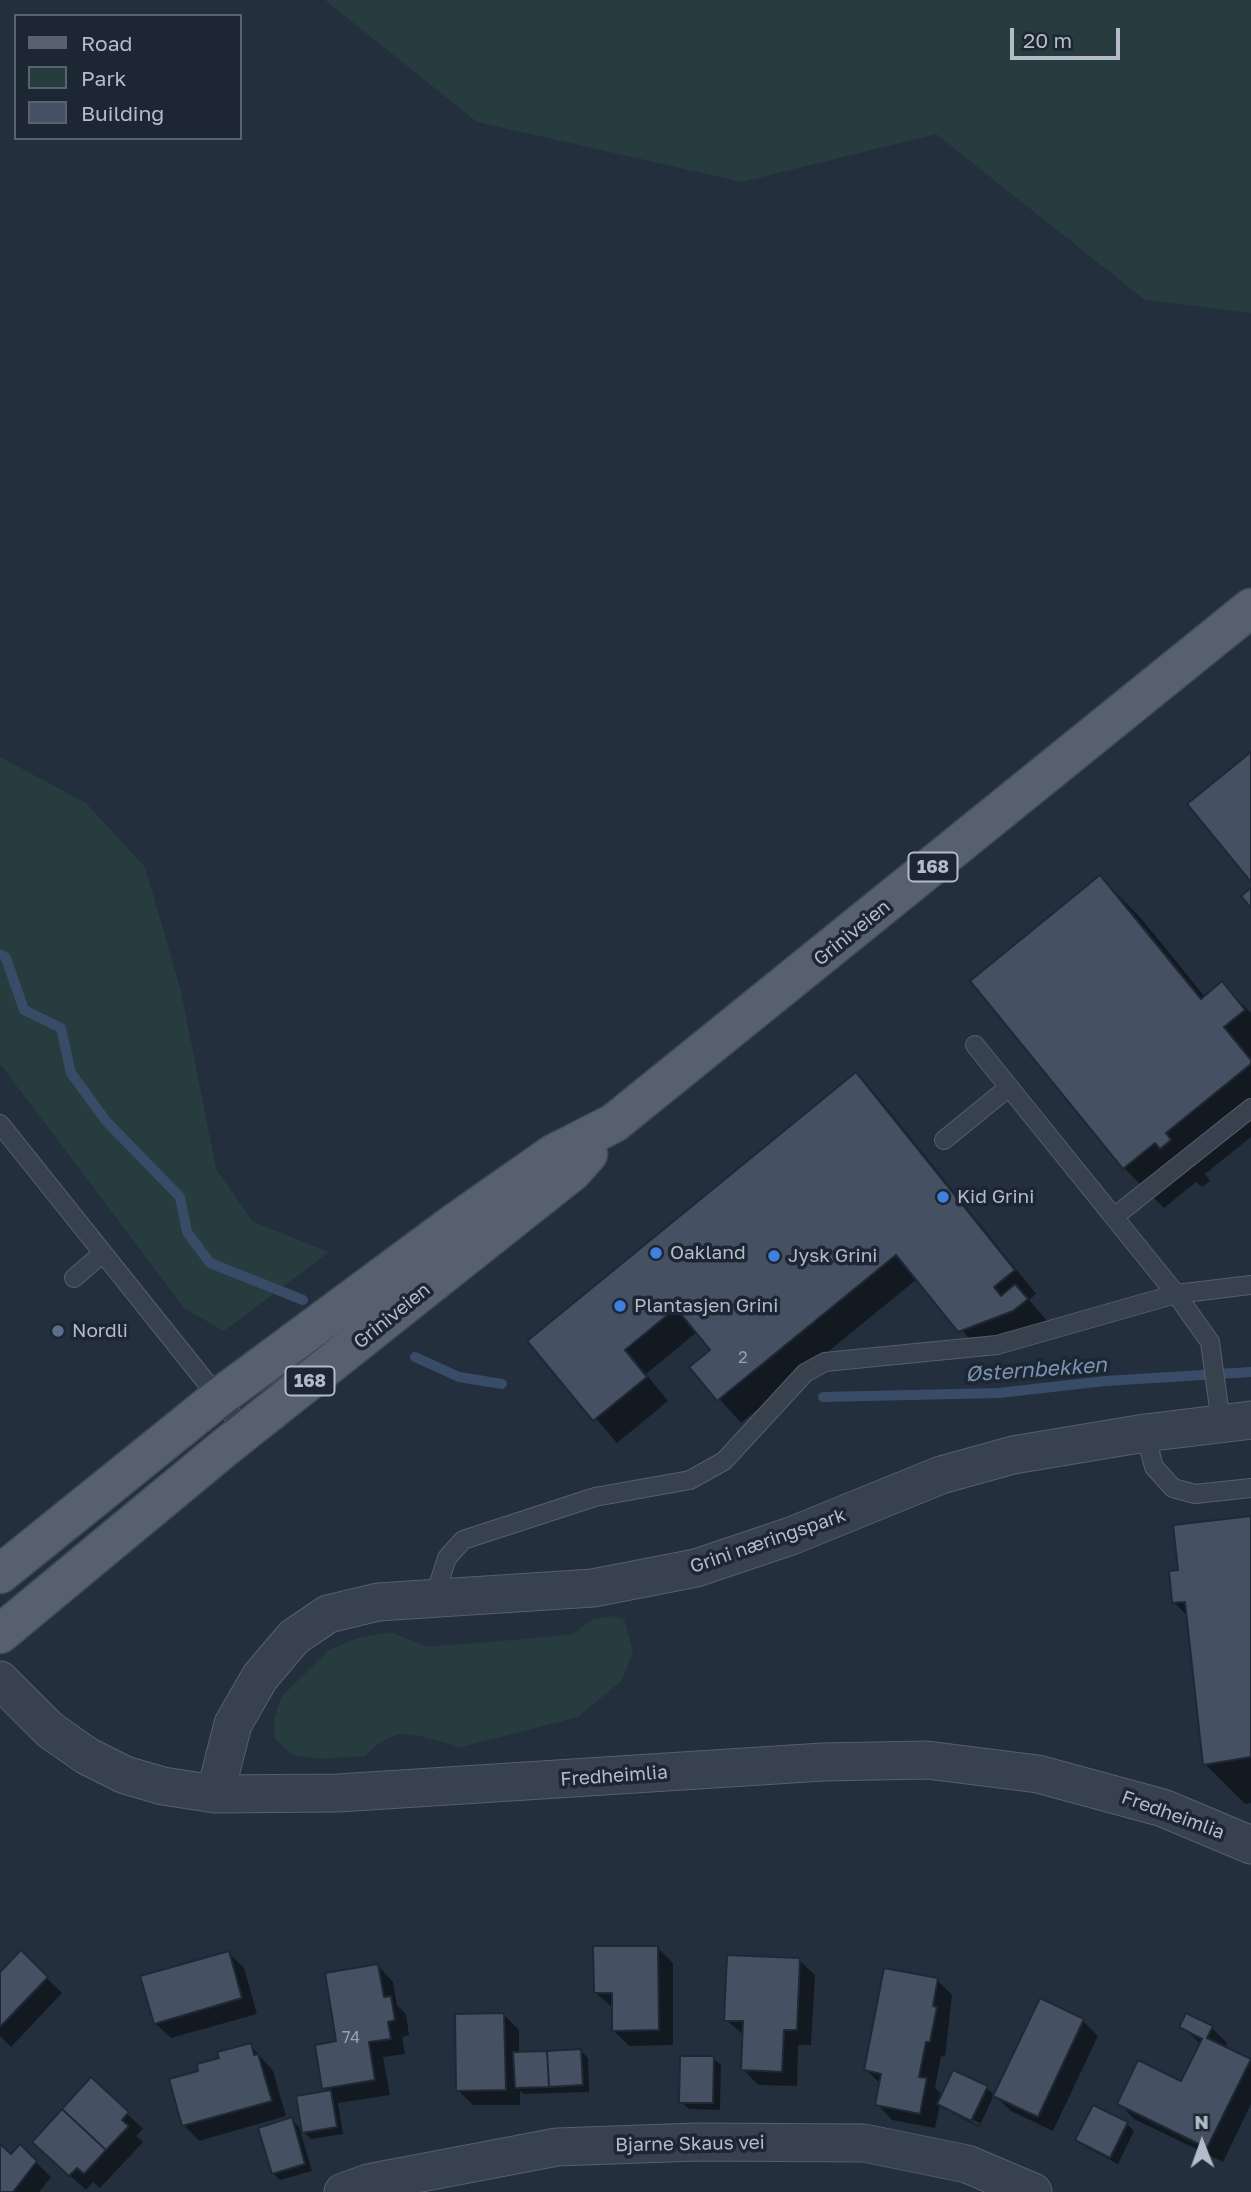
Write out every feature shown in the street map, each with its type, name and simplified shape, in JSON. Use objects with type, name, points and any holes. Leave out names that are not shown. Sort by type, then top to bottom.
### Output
[{"type":"main road","name":"Griniveien","points":[[0,1634],[246,1432],[573,1171],[614,1123],[1251,608]]},
{"type":"main road","name":"Griniveien","points":[[0,1574],[217,1399],[553,1154],[614,1123]]},
{"type":"street","name":"Grini næringspark","points":[[215,1794],[233,1724],[260,1677],[294,1637],[328,1614],[378,1602],[593,1588],[696,1568],[791,1536],[941,1475],[1013,1455],[1145,1433],[1229,1411]]},
{"type":"street","name":"Fredheimlia","points":[[0,1680],[50,1730],[87,1756],[125,1775],[163,1786],[215,1794],[338,1793],[824,1762],[927,1760],[1038,1774],[1163,1808],[1251,1845]]},
{"type":"street","name":"Bjarne Skaus vei","points":[[343,2192],[368,2183],[557,2147],[711,2142],[864,2143],[967,2164],[1033,2192]]},
{"type":"lane","points":[[975,1045],[1176,1294],[1210,1342],[1229,1411]]},
{"type":"lane","points":[[944,1140],[1009,1087]]},
{"type":"lane","points":[[1115,1217],[1251,1108]]},
{"type":"lane","points":[[0,1124],[246,1432]]},
{"type":"lane","points":[[74,1278],[103,1253]]},
{"type":"lane","points":[[434,1598],[447,1558],[463,1540],[595,1496],[690,1480],[724,1461],[805,1373],[825,1362],[997,1345],[1176,1294],[1251,1285]]},
{"type":"lane","points":[[1145,1433],[1154,1466],[1173,1488],[1195,1494],[1251,1488]]},
{"type":"green space","points":[[325,0],[1251,0],[1251,313],[1145,300],[936,134],[742,182],[477,122]]},
{"type":"green space","points":[[0,757],[86,803],[145,867],[181,991],[216,1169],[253,1222],[329,1252],[224,1331],[185,1309],[0,1064]]},
{"type":"green space","points":[[612,1616],[624,1619],[633,1652],[621,1681],[578,1717],[461,1747],[415,1735],[397,1734],[378,1744],[365,1756],[323,1759],[292,1755],[275,1739],[274,1718],[282,1696],[329,1650],[358,1638],[390,1632],[428,1647],[548,1637],[573,1634],[593,1619]]},
{"type":"building","points":[[1251,752],[1251,882],[1187,804]]},
{"type":"building","points":[[1100,875],[1201,999],[1222,981],[1245,1010],[1224,1027],[1251,1060],[1251,1064],[1166,1133],[1171,1140],[1160,1149],[1155,1143],[1123,1169],[970,981]]},
{"type":"building","points":[[1251,888],[1251,908],[1241,896]]},
{"type":"building","points":[[856,1072],[1015,1270],[994,1287],[1001,1296],[1015,1284],[1028,1299],[1013,1311],[958,1332],[896,1255],[717,1401],[689,1367],[710,1350],[676,1308],[625,1350],[647,1377],[593,1421],[527,1341]]},
{"type":"building","points":[[1251,1516],[1251,1757],[1203,1765],[1185,1602],[1172,1603],[1169,1571],[1178,1570],[1173,1525]]},
{"type":"building","points":[[593,1946],[658,1946],[659,2030],[612,2031],[612,1993],[594,1993]]},
{"type":"building","points":[[21,1950],[48,1977],[0,2027],[0,1972]]},
{"type":"building","points":[[229,1951],[242,1998],[154,2024],[140,1976]]},
{"type":"building","points":[[727,1955],[800,1958],[797,2030],[784,2030],[782,2072],[741,2070],[743,2021],[724,2021]]},
{"type":"building","points":[[378,1964],[384,1997],[391,1996],[395,2020],[388,2022],[391,2039],[369,2042],[375,2080],[322,2089],[315,2045],[336,2041],[325,1973]]},
{"type":"building","points":[[884,1968],[938,1978],[933,2006],[937,2007],[919,2077],[927,2078],[920,2114],[875,2105],[881,2074],[864,2070]]},
{"type":"building","points":[[1040,1998],[1084,2019],[1038,2117],[993,2096]]},
{"type":"building","points":[[504,2013],[506,2090],[456,2091],[455,2014]]},
{"type":"building","points":[[1186,2013],[1213,2026],[1207,2038],[1251,2059],[1207,2148],[1117,2104],[1138,2060],[1181,2081],[1202,2039],[1179,2027]]},
{"type":"building","points":[[251,2043],[254,2055],[258,2054],[272,2101],[182,2126],[169,2079],[198,2071],[197,2064],[219,2058],[217,2052]]},
{"type":"building","points":[[581,2049],[583,2085],[549,2087],[547,2051]]},
{"type":"building","points":[[547,2051],[549,2087],[515,2088],[513,2052]]},
{"type":"building","points":[[680,2056],[714,2056],[713,2103],[679,2103]]},
{"type":"building","points":[[953,2070],[988,2086],[971,2121],[937,2104]]},
{"type":"building","points":[[91,2077],[129,2112],[122,2120],[129,2126],[106,2150],[62,2109]]},
{"type":"building","points":[[331,2090],[337,2127],[302,2133],[296,2096]]},
{"type":"building","points":[[1093,2105],[1128,2122],[1110,2158],[1075,2140]]},
{"type":"building","points":[[62,2109],[106,2150],[84,2174],[77,2168],[69,2176],[32,2142]]},
{"type":"building","points":[[292,2117],[305,2164],[272,2174],[258,2128]]},
{"type":"building","points":[[0,2144],[11,2154],[20,2144],[37,2161],[13,2192],[0,2192]]},
{"type":"waterway","name":"Østernbekken","points":[[0,954],[6,958],[24,1010],[61,1028],[71,1073],[106,1121],[180,1197],[187,1232],[210,1263],[303,1300]]},
{"type":"waterway","name":"Østernbekken","points":[[415,1357],[459,1377],[502,1384]]},
{"type":"waterway","name":"Østernbekken","points":[[823,1397],[999,1393],[1105,1381],[1251,1372]]},
{"type":"place","name":"Kid Grini","points":[[943,1197]]},
{"type":"place","name":"Oakland","points":[[656,1253]]},
{"type":"place","name":"Jysk Grini","points":[[774,1256]]},
{"type":"place","name":"Plantasjen Grini","points":[[620,1306]]},
{"type":"place","name":"Nordli","points":[[58,1331]]}]
